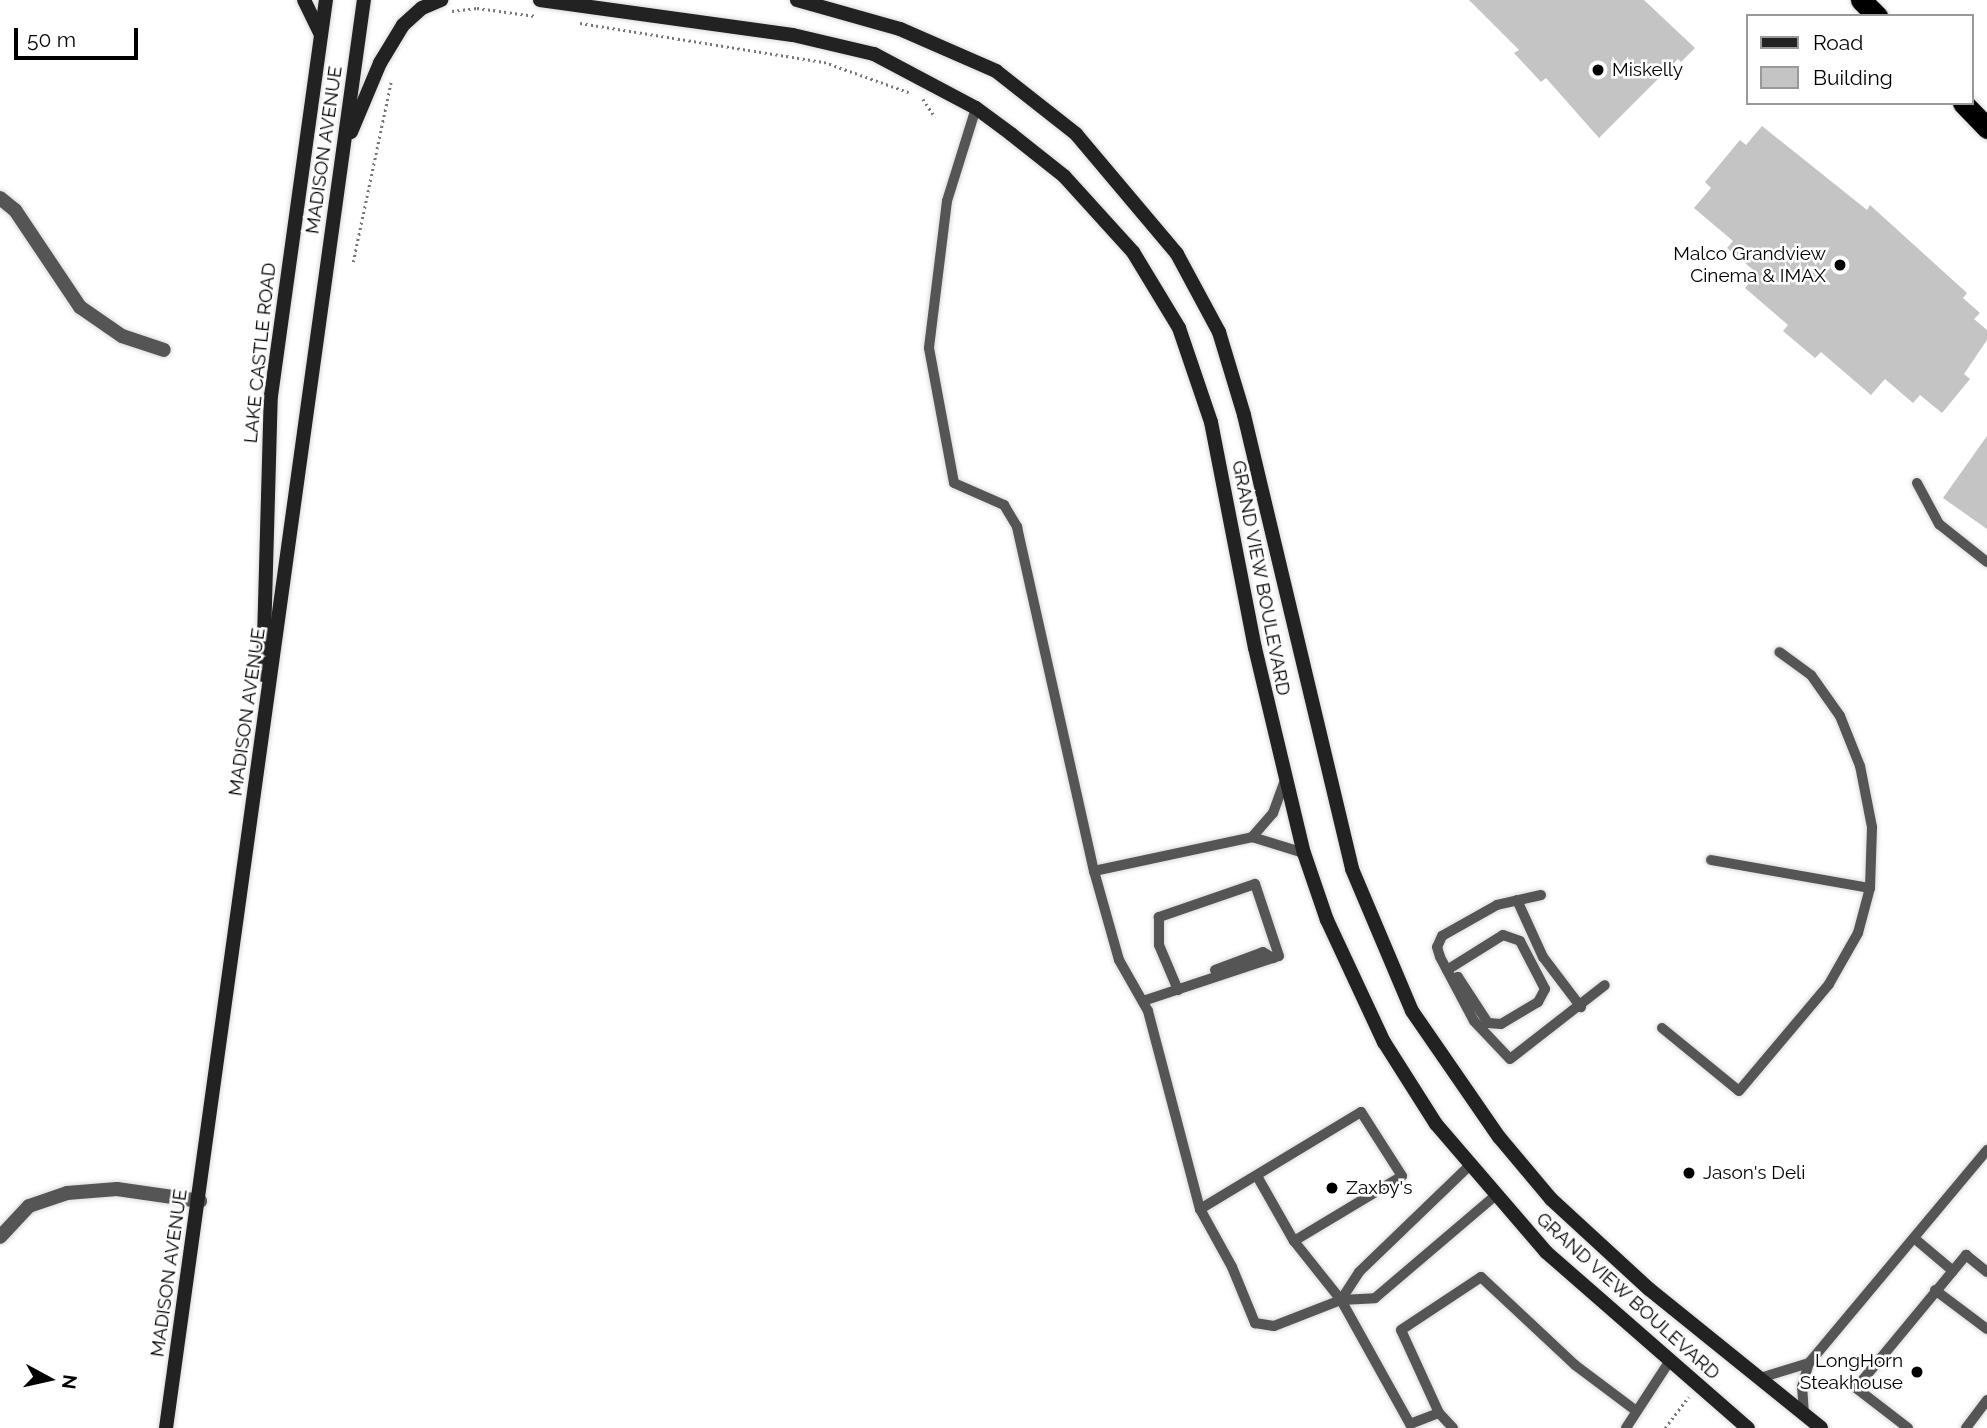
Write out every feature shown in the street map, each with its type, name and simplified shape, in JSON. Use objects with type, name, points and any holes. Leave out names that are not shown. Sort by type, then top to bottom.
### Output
[{"type":"highway","points":[[1861,0],[1875,14]]},
{"type":"highway","points":[[1964,105],[1987,128]]},
{"type":"main road","points":[[304,0],[321,34]]},
{"type":"main road","name":"LAKE CASTLE ROAD","points":[[260,754],[271,396],[326,0]]},
{"type":"main road","name":"MADISON AVENUE","points":[[166,1428],[200,1201],[364,0]]},
{"type":"main road","points":[[343,149],[380,63],[403,25],[422,8],[441,0]]},
{"type":"main road","name":"GRAND VIEW BOULEVARD","points":[[540,0],[793,35],[874,54],[976,108],[1072,186],[1133,252],[1179,328],[1211,422],[1284,783],[1326,920],[1384,1042],[1436,1124],[1545,1252],[1748,1428]]},
{"type":"main road","name":"GRAND VIEW BOULEVARD","points":[[797,0],[900,29],[996,71],[1076,134],[1177,254],[1219,332],[1244,415],[1352,869],[1412,1011],[1499,1137],[1551,1199],[1649,1289],[1821,1428]]},
{"type":"street","points":[[0,198],[15,210],[80,307],[122,336],[164,350]]},
{"type":"street","points":[[0,1237],[29,1206],[67,1193],[117,1189],[200,1201]]},
{"type":"lane","points":[[976,108],[947,201],[929,348],[954,483],[1004,505],[1017,527],[1094,871],[1119,960],[1143,1001],[1200,1209],[1232,1267],[1255,1323],[1274,1326],[1341,1300],[1375,1298],[1495,1196]]},
{"type":"lane","points":[[1917,483],[1939,524],[1987,562]]},
{"type":"lane","points":[[1662,1028],[1739,1091],[1829,984],[1858,933],[1870,888],[1872,827],[1860,766],[1833,706],[1811,675],[1780,652]]},
{"type":"lane","points":[[1252,836],[1273,813],[1284,783]]},
{"type":"lane","points":[[1094,871],[1252,836],[1304,853]]},
{"type":"lane","points":[[1711,860],[1870,888]]},
{"type":"lane","points":[[1143,1001],[1178,990],[1279,956],[1255,884],[1159,917],[1159,945],[1178,990]]},
{"type":"lane","points":[[1541,895],[1497,905],[1442,936],[1437,947],[1474,1021],[1510,1059],[1581,1007],[1605,985]]},
{"type":"lane","points":[[1517,900],[1543,957],[1581,1007]]},
{"type":"lane","points":[[1503,935],[1520,941],[1545,989],[1538,1002],[1501,1024],[1488,1023],[1458,977],[1449,974],[1503,935]]},
{"type":"lane","points":[[1200,1209],[1361,1112],[1402,1176],[1294,1241]]},
{"type":"lane","points":[[1804,1414],[1802,1387],[1809,1363],[1987,1150]]},
{"type":"lane","points":[[1341,1300],[1359,1272],[1470,1165]]},
{"type":"lane","points":[[1257,1176],[1294,1241],[1341,1300],[1410,1424],[1439,1413]]},
{"type":"lane","points":[[1914,1238],[1952,1271]]},
{"type":"lane","points":[[1908,1428],[1856,1388],[1966,1255],[1987,1272]]},
{"type":"lane","points":[[1453,1428],[1439,1413],[1401,1330],[1481,1277],[1575,1364],[1635,1410]]},
{"type":"lane","points":[[1935,1290],[1987,1329]]},
{"type":"lane","points":[[1626,1428],[1635,1410],[1669,1362]]},
{"type":"lane","points":[[1760,1378],[1809,1363]]},
{"type":"lane","points":[[1966,1428],[1987,1400]]},
{"type":"path","points":[[440,15],[477,8],[537,16]]},
{"type":"path","points":[[569,21],[824,62],[918,96],[935,117]]},
{"type":"path","points":[[353,262],[392,77]]},
{"type":"path","points":[[1665,1428],[1690,1394]]},
{"type":"building","name":"Miskelly","points":[[1469,0],[1644,0],[1695,48],[1681,62],[1678,59],[1599,138],[1546,78],[1541,82],[1514,53],[1519,50]]},
{"type":"building","name":"Malco Grandview Cinema & IMAX","points":[[1762,126],[1867,210],[1870,205],[1967,293],[1963,298],[1980,313],[1974,319],[1987,330],[1987,340],[1964,374],[1970,379],[1942,413],[1920,395],[1913,403],[1885,379],[1871,395],[1821,352],[1815,358],[1783,331],[1788,325],[1745,288],[1757,273],[1727,248],[1733,241],[1694,208],[1711,188],[1705,182],[1740,140],[1746,145]]},
{"type":"building","points":[[1987,436],[1987,529],[1943,498]]},
{"type":"place","name":"Miskelly","points":[[1598,70]]},
{"type":"place","name":"Malco Grandview Cinema & IMAX","points":[[1840,265]]},
{"type":"place","name":"Jason's Deli","points":[[1689,1173]]},
{"type":"place","name":"Zaxby's","points":[[1332,1188]]},
{"type":"place","name":"LongHorn Steakhouse","points":[[1917,1372]]}]
